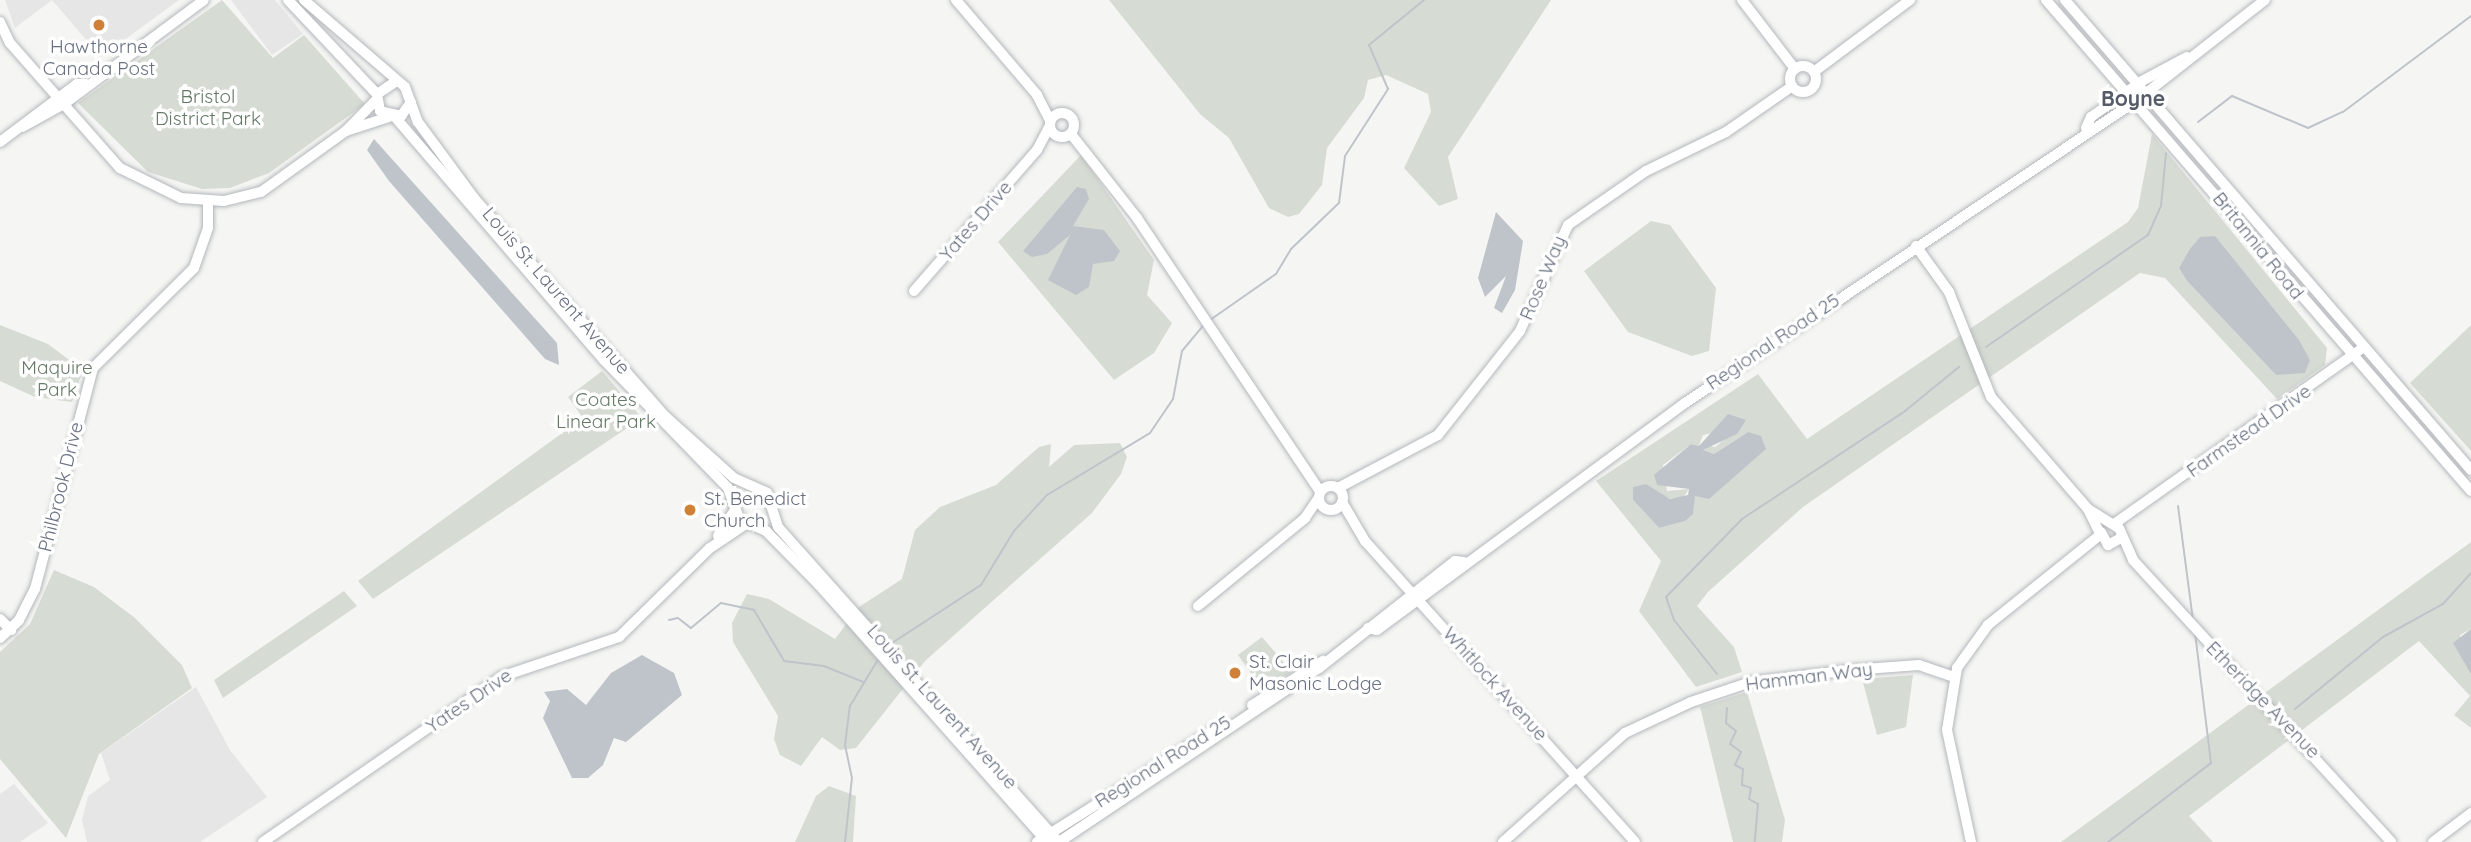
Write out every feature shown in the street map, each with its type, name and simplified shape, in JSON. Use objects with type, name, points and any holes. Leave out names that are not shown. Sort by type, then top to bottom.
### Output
[{"type":"main road","name":"Regional Road 25","points":[[1049,840],[1322,661],[1416,596],[1455,561],[1464,562],[2132,96],[2265,0]]},
{"type":"street","points":[[0,142],[204,0]]},
{"type":"street","points":[[288,0],[377,97]]},
{"type":"street","points":[[0,22],[61,101],[139,182],[208,201],[261,191],[346,131],[377,97],[395,82],[304,0]]},
{"type":"street","points":[[956,0],[1037,95],[1073,120],[1065,136]]},
{"type":"street","points":[[1742,0],[1795,69],[1815,71],[1910,0]]},
{"type":"street","name":"Britannia Road","points":[[2046,0],[2132,96],[2352,358],[2471,491]]},
{"type":"street","name":"Britannia Road","points":[[2065,0],[2145,86],[2363,348],[2471,470]]},
{"type":"street","points":[[1791,87],[1795,69]]},
{"type":"street","name":"Rose Way","points":[[1319,495],[1334,487],[1359,480],[1442,431],[1520,331],[1567,225],[1646,171],[1726,132],[1791,87],[1809,90],[1815,71]]},
{"type":"street","name":"Louis St. Laurent Avenue","points":[[395,82],[405,87],[418,122],[474,198],[666,417],[734,478],[755,487]]},
{"type":"street","points":[[1037,95],[1050,123],[1096,164],[1254,394],[1311,471],[1319,495],[1305,518],[1198,606]]},
{"type":"street","name":"Louis St. Laurent Avenue","points":[[377,97],[604,360],[728,488],[735,509]]},
{"type":"street","points":[[346,131],[392,117],[411,102]]},
{"type":"street","points":[[1050,123],[1062,113]]},
{"type":"street","name":"Yates Drive","points":[[915,291],[1037,150],[1050,123]]},
{"type":"street","name":"Yates Drive","points":[[1037,150],[1065,136]]},
{"type":"street","name":"Philbrook Drive","points":[[0,638],[11,629],[35,589],[93,368],[194,268],[208,228],[208,201]]},
{"type":"street","points":[[1916,246],[1949,292],[1994,403],[2088,509],[2104,540]]},
{"type":"street","name":"Farmstead Drive","points":[[2112,524],[2135,515],[2363,348]]},
{"type":"street","points":[[1311,471],[1334,487]]},
{"type":"street","name":"Rose Way","points":[[1329,510],[1343,500],[1359,480]]},
{"type":"street","points":[[755,487],[767,494],[772,508],[767,519],[748,524],[735,509],[742,491],[755,487]]},
{"type":"street","name":"Whitlock Avenue","points":[[1334,487],[1343,500],[1353,527]]},
{"type":"street","name":"Whitlock Avenue","points":[[1319,495],[1329,510],[1353,527],[1416,596],[1635,842]]},
{"type":"street","name":"Louis St. Laurent Avenue","points":[[772,508],[778,527],[939,702],[1049,840]]},
{"type":"street","name":"Yates Drive","points":[[710,548],[735,509]]},
{"type":"street","points":[[1971,842],[1947,730],[1954,677],[1988,625],[2104,540],[2112,524],[2088,509]]},
{"type":"street","points":[[1305,518],[1329,510]]},
{"type":"street","name":"Farmstead Drive","points":[[2104,540],[2122,536],[2135,515]]},
{"type":"street","name":"Louis St. Laurent Avenue","points":[[748,524],[785,549],[1049,840]]},
{"type":"street","name":"Yates Drive","points":[[263,842],[501,677],[619,637],[710,548],[748,524]]},
{"type":"street","name":"Etheridge Avenue","points":[[2112,524],[2122,536],[2133,560]]},
{"type":"street","name":"Etheridge Avenue","points":[[2104,540],[2133,560],[2391,842]]},
{"type":"street","points":[[0,619],[11,629]]},
{"type":"street","name":"Hamman Way","points":[[1503,842],[1638,724],[1742,684],[1913,665],[1954,677]]},
{"type":"street","points":[[2433,842],[2471,813]]},
{"type":"shaded area","points":[[5,0],[52,0],[15,28]]},
{"type":"shaded area","points":[[52,0],[179,0],[101,57]]},
{"type":"shaded area","points":[[231,0],[275,0],[303,34],[272,55]]},
{"type":"shaded area","points":[[374,139],[557,343],[559,365],[545,359],[389,181],[367,150]]},
{"type":"shaded area","points":[[1077,187],[1086,189],[1089,199],[1073,226],[1104,230],[1120,251],[1114,261],[1093,264],[1089,287],[1076,295],[1048,280],[1070,235],[1047,254],[1032,257],[1023,251]]},
{"type":"shaded area","points":[[1496,212],[1523,241],[1515,290],[1502,313],[1494,308],[1506,276],[1485,297],[1478,278]]},
{"type":"shaded area","points":[[2215,236],[2299,340],[2310,360],[2305,373],[2276,375],[2187,281],[2179,268],[2190,249],[2200,237]]},
{"type":"shaded area","points":[[1728,414],[1746,420],[1737,434],[1703,450],[1714,454],[1748,432],[1761,436],[1766,449],[1709,499],[1695,496],[1693,514],[1685,521],[1659,528],[1633,500],[1633,487],[1646,484],[1670,499],[1688,495],[1689,489],[1657,485],[1654,475],[1691,444],[1699,446]]},
{"type":"shaded area","points":[[2471,629],[2471,674],[2453,643]]},
{"type":"shaded area","points":[[642,655],[674,673],[682,695],[626,742],[614,738],[603,765],[588,778],[572,778],[543,718],[550,701],[544,692],[567,689],[586,705],[611,673]]},
{"type":"shaded area","points":[[196,687],[230,750],[267,797],[200,842],[87,842],[82,820],[88,796],[110,780],[101,753]]},
{"type":"shaded area","points":[[14,784],[48,823],[20,842],[0,842],[0,794]]},
{"type":"green space","name":"Bristol District Park","points":[[222,0],[273,58],[304,35],[365,104],[269,173],[230,188],[202,189],[148,172],[78,103]]},
{"type":"green space","points":[[1109,0],[1551,0],[1448,157],[1458,199],[1439,206],[1404,168],[1431,112],[1428,94],[1386,75],[1368,80],[1364,98],[1327,148],[1322,185],[1299,214],[1288,217],[1269,208],[1229,138],[1200,114]]},
{"type":"green space","points":[[2152,134],[2327,348],[2325,365],[2277,399],[2165,278],[2140,273],[1803,507],[1708,592],[1697,606],[1734,647],[1742,672],[1696,687],[1639,611],[1661,561],[1596,481],[1758,374],[1807,439],[2128,222],[2138,208]],"holes":[[[2200,237],[2215,237],[2310,360],[2276,375],[2187,281],[2179,268]],[[1740,427],[1715,447],[1705,445],[1702,450],[1714,454],[1748,432],[1694,496],[1685,521],[1659,528],[1633,500],[1683,498],[1689,489],[1667,491],[1663,465],[1691,444],[1699,446],[1703,435]]]},
{"type":"green space","points":[[1081,155],[1154,260],[1147,295],[1172,323],[1154,353],[1114,380],[998,242]]},
{"type":"green space","points":[[1651,221],[1670,225],[1716,288],[1709,351],[1692,356],[1628,332],[1584,271]]},
{"type":"green space","name":"Maquire Park","points":[[0,325],[48,344],[76,365],[82,373],[72,402],[35,397],[0,381]]},
{"type":"green space","points":[[2471,325],[2471,451],[2410,383]]},
{"type":"green space","name":"Coates Linear Park","points":[[602,371],[642,418],[373,599],[358,581],[583,418],[568,397]]},
{"type":"green space","points":[[1120,443],[1127,457],[1121,474],[1092,513],[925,661],[856,748],[840,750],[822,737],[801,766],[780,755],[774,739],[778,716],[733,642],[732,623],[747,594],[769,599],[835,639],[859,607],[902,579],[915,530],[940,507],[996,485],[1039,447],[1051,444],[1049,467],[1074,445]]},
{"type":"green space","points":[[2471,542],[2471,629],[2460,635],[2471,674],[2471,728],[2454,715],[2470,696],[2419,641],[2189,816],[2213,842],[2061,842]]},
{"type":"green space","points":[[54,570],[94,587],[135,618],[182,665],[192,688],[99,754],[66,838],[0,759],[0,652],[30,624]]},
{"type":"green space","points":[[344,591],[357,606],[223,698],[214,680]]},
{"type":"green space","points":[[1262,637],[1292,672],[1262,689],[1238,655]]},
{"type":"green space","points":[[1913,675],[1906,727],[1877,735],[1862,679]]},
{"type":"green space","points":[[1747,692],[1785,820],[1782,842],[1733,842],[1700,707]]},
{"type":"green space","points":[[829,786],[856,796],[853,842],[795,842],[816,796]]},
{"type":"waterway","points":[[1210,320],[1276,274],[1291,249],[1339,203],[1345,156],[1388,89],[1369,45],[1424,0]]},
{"type":"waterway","points":[[2198,122],[2232,96],[2308,128],[2343,112],[2471,16]]},
{"type":"waterway","points":[[1986,347],[2148,235],[2161,206],[2166,153]]},
{"type":"waterway","points":[[889,645],[981,585],[1014,531],[1047,495],[1150,433],[1173,399],[1182,351],[1203,326]]},
{"type":"waterway","points":[[1717,674],[1674,620],[1666,597],[1742,519],[1905,411],[1959,367]]},
{"type":"waterway","points":[[2178,506],[2193,620]]},
{"type":"waterway","points":[[2295,709],[2383,637],[2443,604],[2471,573]]},
{"type":"waterway","points":[[669,620],[678,618],[691,628],[721,603],[754,610],[784,661],[824,666],[863,682]]},
{"type":"waterway","points":[[2108,842],[2211,763],[2195,633]]},
{"type":"waterway","points":[[845,842],[852,778],[845,745],[850,706],[879,658]]},
{"type":"waterway","points":[[1727,708],[1726,723],[1736,731],[1730,744],[1741,752],[1735,765],[1743,769],[1742,785],[1751,788],[1749,799],[1758,804],[1755,842]]},
{"type":"place","name":"Hawthorne Canada Post","points":[[99,25]]},
{"type":"place","name":"St. Benedict Church","points":[[690,510]]},
{"type":"place","name":"St. Clair Masonic Lodge","points":[[1235,673]]},
{"type":"district","name":"Boyne","points":[[2133,98]]}]
